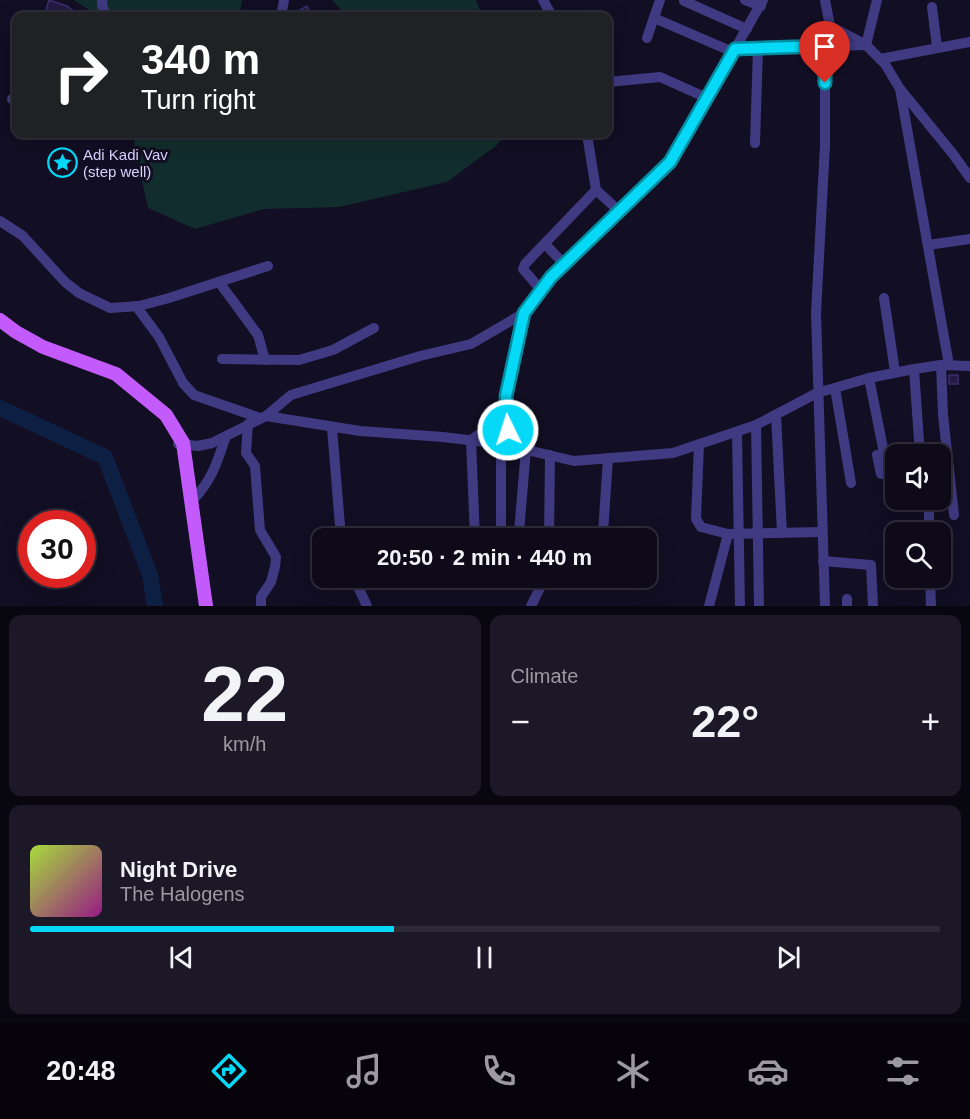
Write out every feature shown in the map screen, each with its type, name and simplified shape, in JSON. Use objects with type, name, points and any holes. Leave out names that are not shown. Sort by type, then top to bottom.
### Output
[{"type":"main road","points":[[0,320],[43,351]]},
{"type":"main road","points":[[0,330],[123,387],[146,403],[167,424],[181,444],[192,501],[207,606]]},
{"type":"main road","points":[[181,444],[199,606]]},
{"type":"street","points":[[647,38],[660,0]]},
{"type":"street","points":[[181,444],[198,446],[212,443],[263,417],[291,395],[420,356],[471,344],[524,313],[564,264],[670,162],[762,3],[745,0]]},
{"type":"street","points":[[825,0],[830,26],[825,46],[825,145],[816,313],[825,606]]},
{"type":"street","points":[[866,45],[878,0]]},
{"type":"street","points":[[684,1],[747,28]]},
{"type":"street","points":[[932,7],[937,48]]},
{"type":"street","points":[[654,18],[734,51],[758,48],[866,45]]},
{"type":"street","points":[[830,26],[866,45],[880,59],[900,89],[970,178]]},
{"type":"street","points":[[880,59],[970,42]]},
{"type":"street","points":[[756,143],[758,48]]},
{"type":"street","points":[[612,82],[660,78],[707,98]]},
{"type":"street","points":[[900,89],[928,245],[945,365],[943,415],[954,515]]},
{"type":"street","points":[[588,138],[596,190],[619,211]]},
{"type":"street","points":[[541,290],[524,269],[596,190]]},
{"type":"street","points":[[0,221],[22,236],[65,282],[79,293],[110,308],[136,306],[169,298],[268,266]]},
{"type":"street","points":[[928,245],[970,239]]},
{"type":"street","points":[[545,244],[564,264]]},
{"type":"street","points":[[219,282],[258,335],[265,360]]},
{"type":"street","points":[[884,298],[895,372]]},
{"type":"street","points":[[136,306],[159,337],[183,383],[194,395],[263,417],[332,428],[505,444],[574,461],[673,453],[737,433],[817,393],[895,372],[945,365],[970,366]]},
{"type":"street","points":[[506,528],[506,396],[524,313]]},
{"type":"street","points":[[222,359],[299,360],[333,350],[374,328]]},
{"type":"street","points":[[914,369],[919,441]]},
{"type":"street","points":[[869,378],[884,453],[877,455],[882,474]]},
{"type":"street","points":[[835,388],[851,483]]},
{"type":"street","points":[[471,440],[507,414]]},
{"type":"street","points":[[776,415],[782,533]]},
{"type":"street","points":[[248,424],[246,453],[255,466],[261,530],[276,557],[276,567],[271,582],[261,597],[261,606]]},
{"type":"street","points":[[756,425],[759,606]]},
{"type":"street","points":[[332,428],[340,528]]},
{"type":"street","points":[[737,433],[733,534],[740,606]]},
{"type":"street","points":[[192,501],[207,485],[217,466],[226,436]]},
{"type":"street","points":[[471,440],[475,528]]},
{"type":"street","points":[[699,445],[696,519],[701,527],[733,534],[822,532]]},
{"type":"street","points":[[519,528],[526,449]]},
{"type":"street","points":[[549,528],[550,455]]},
{"type":"street","points":[[603,528],[608,458]]},
{"type":"street","points":[[709,606],[733,534]]},
{"type":"street","points":[[823,561],[871,565],[873,606]]},
{"type":"street","points":[[359,588],[367,606]]},
{"type":"street","points":[[531,606],[540,588]]},
{"type":"street","points":[[930,588],[931,606]]},
{"type":"green space","points":[[74,0],[242,0],[240,12],[92,12]]},
{"type":"green space","points":[[332,0],[476,0],[480,12],[342,12]]},
{"type":"green space","points":[[135,138],[503,138],[496,146],[447,182],[339,207],[264,209],[195,229],[148,208]]},
{"type":"building","points":[[49,0],[67,6],[75,12],[45,12]]},
{"type":"building","points":[[307,6],[310,12],[296,12]]},
{"type":"building","points":[[949,375],[958,375],[958,384],[949,384]]},
{"type":"waterway","points":[[0,408],[105,457],[150,575],[155,606]]},
{"type":"place","name":"Adi Kadi Vav (step well)","points":[[62,163]]},
{"type":"route","points":[[508,430],[506,396],[524,313],[551,277],[670,162],[735,49],[825,46],[825,83]]}]
